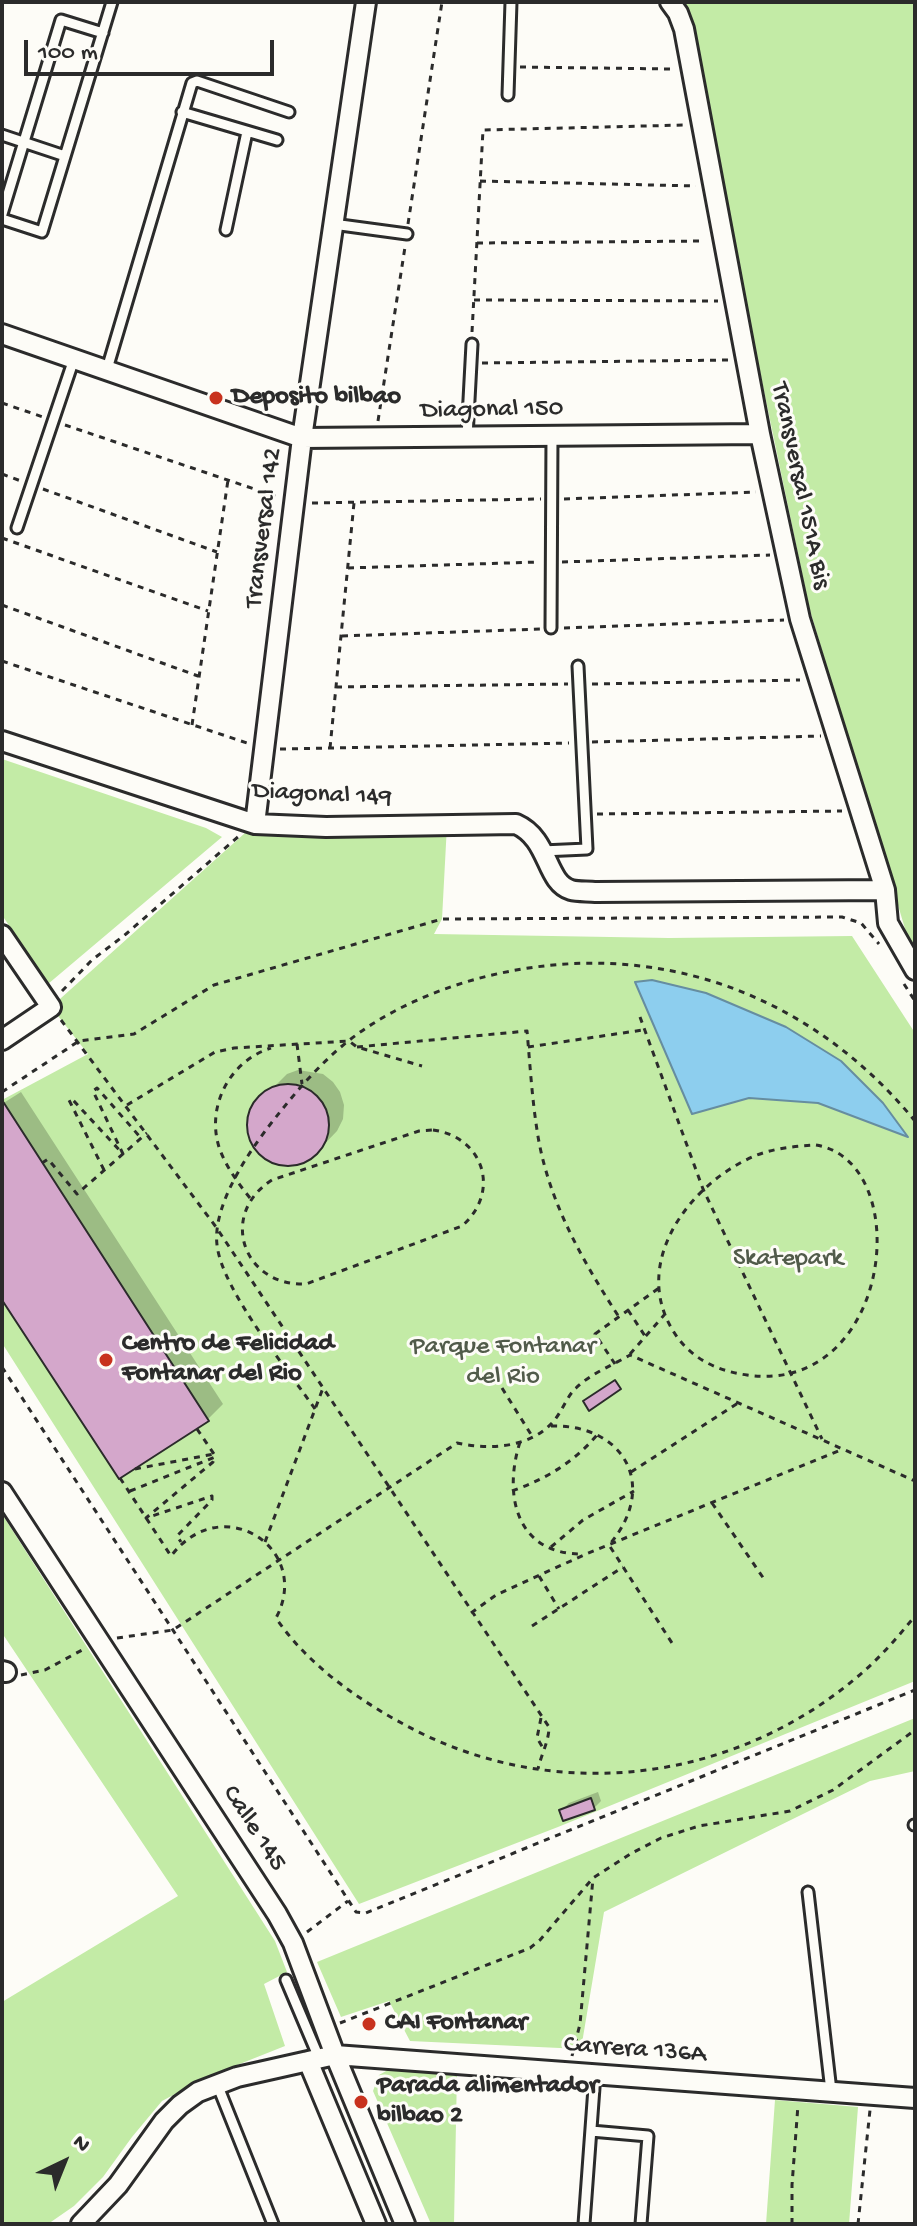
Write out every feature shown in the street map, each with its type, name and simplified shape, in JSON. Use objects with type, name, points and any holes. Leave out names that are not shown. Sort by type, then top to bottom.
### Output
[{"type":"street","name":"Transversal 142","points":[[255,824],[302,438],[366,2]]},
{"type":"street","name":"Transversal 151A Bis","points":[[670,2],[684,29],[760,434],[800,619],[885,890],[888,923],[907,973]]},
{"type":"street","name":"Diagonal 150","points":[[2,334],[302,438],[760,434]]},
{"type":"street","name":"Diagonal 149","points":[[2,741],[255,824],[326,827],[516,824],[530,831],[542,851]]},
{"type":"street","points":[[542,851],[552,873],[571,890],[885,890]]},
{"type":"street","points":[[2,935],[51,1007],[2,1040]]},
{"type":"street","name":"Calle 145","points":[[2,1492],[259,1884],[293,1943],[325,2028],[321,2058],[376,2224]]},
{"type":"street","name":"Calle 145","points":[[321,2058],[405,2224]]},
{"type":"street","name":"Carrera 136A","points":[[81,2224],[118,2185],[164,2121],[180,2105],[217,2084],[321,2058],[568,2072],[915,2098]]},
{"type":"lane","points":[[103,33],[61,20],[2,217],[42,232],[103,33],[112,2]]},
{"type":"lane","points":[[508,95],[511,2]]},
{"type":"lane","points":[[107,369],[189,87],[197,81],[289,112]]},
{"type":"lane","points":[[182,112],[277,140]]},
{"type":"lane","points":[[226,230],[247,132]]},
{"type":"lane","points":[[2,135],[65,156]]},
{"type":"lane","points":[[333,224],[407,234]]},
{"type":"lane","points":[[467,437],[472,344]]},
{"type":"lane","points":[[17,528],[74,359]]},
{"type":"lane","points":[[551,628],[552,436]]},
{"type":"lane","points":[[542,851],[587,849],[578,666]]},
{"type":"lane","points":[[808,1892],[831,2091]]},
{"type":"lane","points":[[286,1980],[321,2058]]},
{"type":"lane","points":[[584,2224],[595,2074]]},
{"type":"lane","points":[[217,2084],[273,2224]]},
{"type":"lane","points":[[591,2131],[648,2136],[641,2224]]},
{"type":"path","points":[[509,67],[692,69]]},
{"type":"path","points":[[472,344],[483,130],[702,124]]},
{"type":"path","points":[[480,181],[714,187]]},
{"type":"path","points":[[477,243],[724,241]]},
{"type":"path","points":[[474,300],[735,302]]},
{"type":"path","points":[[471,363],[746,360]]},
{"type":"path","points":[[2,403],[294,503],[772,492]]},
{"type":"path","points":[[2,474],[217,552]]},
{"type":"path","points":[[192,725],[228,480]]},
{"type":"path","points":[[330,748],[354,503]]},
{"type":"path","points":[[2,538],[208,611]]},
{"type":"path","points":[[348,568],[786,555]]},
{"type":"path","points":[[2,605],[199,676]]},
{"type":"path","points":[[342,636],[800,619]]},
{"type":"path","points":[[2,661],[264,749],[836,735]]},
{"type":"path","points":[[585,814],[860,810]]},
{"type":"path","points":[[255,824],[92,960],[65,986],[51,1007],[216,1227],[549,1727],[538,1769]]},
{"type":"path","points":[[2,1092],[79,1041],[134,1034],[214,985],[442,919],[842,917],[861,923],[882,950]]},
{"type":"path","points":[[315,1409],[229,1285],[219,1258],[216,1227],[235,1179],[258,1141],[302,1085],[349,1041],[415,1001],[474,979],[505,972],[583,963],[664,969],[734,987],[797,1017],[871,1073],[915,1121]]},
{"type":"path","points":[[907,973],[915,1001]]},
{"type":"path","points":[[640,1017],[703,1189],[823,1442]]},
{"type":"path","points":[[528,1047],[645,1030]]},
{"type":"path","points":[[357,1047],[527,1031],[537,1132],[553,1191],[577,1249],[619,1317]]},
{"type":"path","points":[[127,1105],[215,1052],[234,1048],[349,1041],[357,1047],[422,1066]]},
{"type":"path","points":[[297,1044],[302,1085]]},
{"type":"path","points":[[251,1200],[235,1179],[220,1149],[215,1118],[225,1085],[248,1059],[279,1046]]},
{"type":"path","points":[[123,1154],[93,1089],[98,1089],[141,1138]]},
{"type":"path","points":[[104,1170],[69,1100],[72,1099],[123,1154]]},
{"type":"path","points":[[427,1130],[450,1134],[466,1143],[478,1159],[483,1175],[480,1203],[462,1226],[315,1281],[296,1284],[264,1273],[250,1257],[242,1235],[242,1222],[251,1200],[272,1180],[427,1130]]},
{"type":"path","points":[[42,1163],[48,1159],[77,1194],[147,1133]]},
{"type":"path","points":[[835,1147],[798,1146],[769,1151],[735,1165],[703,1189],[673,1227],[664,1248],[659,1288],[665,1314],[677,1338],[689,1351],[716,1367],[749,1376],[790,1373],[835,1356]]},
{"type":"path","points":[[240,1263],[250,1257]]},
{"type":"path","points":[[615,1364],[595,1334],[659,1288]]},
{"type":"path","points":[[628,1310],[645,1336]]},
{"type":"path","points":[[4,1672],[14,1675],[45,1670],[99,1641],[173,1630],[457,1443],[487,1448],[520,1442],[532,1436],[549,1426],[575,1388],[630,1355],[665,1314]]},
{"type":"path","points":[[630,1355],[915,1481]]},
{"type":"path","points":[[2,1367],[356,1912],[366,1913],[915,1690]]},
{"type":"path","points":[[265,1542],[323,1388]]},
{"type":"path","points":[[502,1388],[532,1436]]},
{"type":"path","points":[[631,1472],[738,1403]]},
{"type":"path","points":[[549,1426],[568,1426],[597,1435],[619,1453],[631,1472],[634,1491],[627,1519],[609,1545]]},
{"type":"path","points":[[146,1518],[213,1462],[214,1456],[197,1429]]},
{"type":"path","points":[[512,1491],[565,1466],[597,1435]]},
{"type":"path","points":[[520,1442],[513,1467],[512,1491],[519,1518],[535,1538],[550,1549],[586,1554]]},
{"type":"path","points":[[471,1613],[496,1595],[586,1554],[843,1449]]},
{"type":"path","points":[[135,1469],[214,1456]]},
{"type":"path","points":[[129,1491],[214,1456]]},
{"type":"path","points":[[120,1478],[171,1556],[181,1542],[198,1531],[218,1525],[238,1527],[265,1542],[279,1561],[285,1587],[282,1607],[276,1618],[302,1649],[330,1674],[387,1716],[483,1758],[538,1769],[575,1774],[641,1772],[686,1765],[730,1752],[764,1738],[857,1678],[889,1648],[915,1616]]},
{"type":"path","points":[[550,1549],[583,1520],[634,1491]]},
{"type":"path","points":[[146,1518],[212,1496],[212,1500],[177,1536],[181,1542]]},
{"type":"path","points":[[712,1503],[764,1579]]},
{"type":"path","points":[[609,1545],[672,1643]]},
{"type":"path","points":[[532,1626],[623,1567]]},
{"type":"path","points":[[539,1576],[559,1609]]},
{"type":"path","points":[[541,1716],[537,1738],[543,1748]]},
{"type":"path","points":[[325,2028],[530,1948],[593,1878],[661,1838],[699,1826],[790,1811],[833,1790],[915,1730]]},
{"type":"path","points":[[568,2072],[580,2024],[593,1878]]},
{"type":"path","points":[[293,1943],[348,1901]]},
{"type":"path","points":[[792,2224],[799,2089]]},
{"type":"path","points":[[858,2224],[872,2094]]},
{"type":"green space","points":[[683,2],[915,2],[915,946],[906,932],[809,607]]},
{"type":"green space","points":[[2,759],[206,828],[222,837],[48,984],[2,915]]},
{"type":"green space","name":"Parque Fontanar del Rio","points":[[255,824],[447,825],[442,919],[434,934],[669,938],[852,936],[915,1033],[915,1681],[558,1827],[359,1904],[2,1343],[2,1100],[88,1054],[51,1007]]},
{"type":"green space","points":[[2,1514],[275,1941],[287,1972],[264,1984],[285,2046],[207,2077],[162,2101],[103,2177],[74,2206],[48,2224],[2,2224],[2,2002],[178,1896],[2,1633]]},
{"type":"green space","points":[[915,1718],[915,1771],[870,1781],[604,1912],[581,2049],[410,2041],[389,2001],[341,2017],[317,1962]]},
{"type":"green space","points":[[395,2066],[457,2072],[454,2224],[431,2224],[373,2091],[379,2075]]},
{"type":"green space","points":[[775,2100],[858,2107],[849,2224],[766,2224]]},
{"type":"water","points":[[652,980],[706,993],[786,1027],[841,1061],[883,1103],[908,1137],[818,1103],[749,1098],[692,1114],[635,982]]},
{"type":"building","points":[[288,1084],[304,1087],[317,1096],[326,1109],[329,1125],[326,1141],[317,1154],[304,1163],[288,1166],[272,1163],[259,1154],[250,1141],[247,1125],[250,1109],[259,1096],[272,1087]]},
{"type":"building","name":"Centro de Felicidad Fontanar del Rio","points":[[2,1100],[209,1421],[119,1479],[2,1300]]},
{"type":"building","points":[[615,1380],[621,1389],[589,1411],[583,1401]]},
{"type":"building","points":[[591,1798],[595,1810],[563,1821],[559,1810]]},
{"type":"place","name":"Deposito bilbao","points":[[216,398]]},
{"type":"place","name":"Centro de Felicidad Fontanar del Rio","points":[[106,1360]]},
{"type":"place","name":"CAI Fontanar","points":[[369,2024]]},
{"type":"place","name":"Parada alimentador bilbao 2","points":[[361,2102]]},
{"type":"park label","name":"Skatepark","points":[[788,1260]]}]
